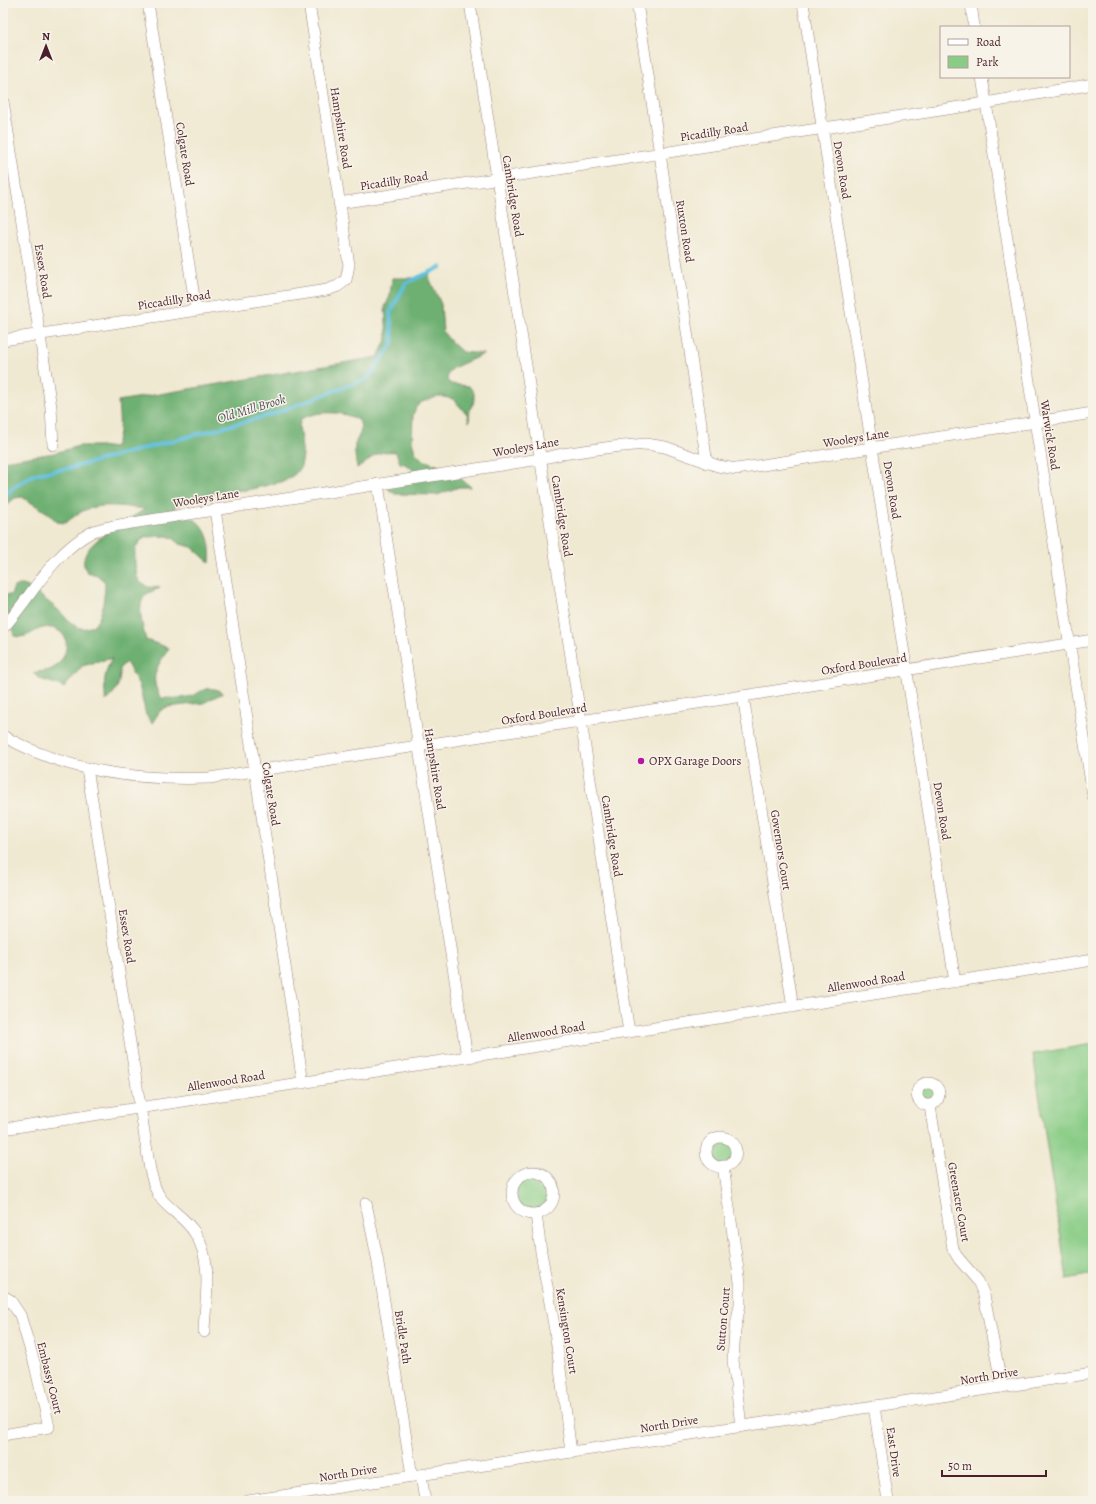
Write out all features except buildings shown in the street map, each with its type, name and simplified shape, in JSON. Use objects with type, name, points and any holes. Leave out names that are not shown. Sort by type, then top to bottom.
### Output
[{"type":"street","name":"Colgate Road","points":[[148,3],[196,310]]},
{"type":"street","name":"Hampshire Road","points":[[308,3],[349,264],[346,280]]},
{"type":"street","name":"Cambridge Road","points":[[470,3],[629,1032]]},
{"type":"street","name":"Ruxton Road","points":[[637,3],[707,463]]},
{"type":"street","name":"Devon Road","points":[[803,3],[955,982]]},
{"type":"street","points":[[970,3],[974,26]]},
{"type":"street","name":"Warwick Road","points":[[982,78],[1093,796]]},
{"type":"street","name":"Picadilly Road","points":[[339,203],[823,129],[1093,84]]},
{"type":"street","name":"Essex Road","points":[[3,101],[51,407],[53,445]]},
{"type":"street","name":"Piccadilly Road","points":[[3,340],[327,290],[338,286],[346,280]]},
{"type":"street","name":"Wooleys Lane","points":[[3,628],[17,612],[44,574],[66,551],[82,538],[94,532],[119,525],[540,459],[562,454],[630,445],[646,444],[665,447],[707,463],[724,468],[737,469],[1093,413]]},
{"type":"street","name":"Hampshire Road","points":[[378,484],[467,1057]]},
{"type":"street","name":"Colgate Road","points":[[215,510],[303,1083]]},
{"type":"street","name":"Oxford Boulevard","points":[[3,736],[36,752],[67,763],[88,768],[123,775],[168,779],[209,778],[907,671],[1093,640]]},
{"type":"street","name":"Governors Court","points":[[743,696],[793,1007]]},
{"type":"street","name":"Essex Road","points":[[88,768],[150,1170],[155,1188],[163,1200],[184,1219],[195,1234],[205,1256],[208,1292],[204,1332]]},
{"type":"street","name":"Allenwood Road","points":[[3,1129],[1093,960]]},
{"type":"street","name":"Greenacre Court","points":[[930,1106],[953,1248],[959,1259],[978,1281],[984,1295],[1002,1387]]},
{"type":"street","name":"Sutton Court","points":[[723,1166],[740,1283],[740,1304],[735,1332],[733,1360],[741,1426]]},
{"type":"street","name":"Bridle Path","points":[[366,1203],[378,1257],[416,1475],[425,1501]]},
{"type":"street","name":"Kensington Court","points":[[536,1214],[555,1331],[571,1452]]},
{"type":"street","name":"Embassy Court","points":[[3,1296],[10,1300],[20,1315],[36,1365],[49,1427],[3,1435]]},
{"type":"street","name":"North Drive","points":[[248,1501],[1093,1373]]},
{"type":"street","name":"East Drive","points":[[874,1406],[888,1501]]},
{"type":"green space","points":[[429,272],[430,280],[441,304],[443,332],[462,352],[484,354],[453,368],[448,374],[447,380],[451,384],[469,386],[474,393],[474,402],[470,409],[469,422],[467,414],[453,399],[439,396],[422,402],[416,407],[413,415],[412,442],[415,452],[423,460],[450,470],[471,487],[459,487],[437,495],[395,494],[388,489],[414,470],[405,464],[400,463],[396,452],[377,454],[357,468],[355,445],[361,431],[359,420],[338,413],[322,413],[308,416],[301,419],[299,426],[303,456],[301,466],[295,474],[285,481],[247,490],[222,491],[196,497],[173,508],[195,520],[204,529],[210,545],[210,563],[192,547],[180,544],[173,538],[167,536],[146,537],[141,540],[135,549],[137,577],[141,583],[148,587],[160,588],[145,596],[142,600],[141,611],[142,624],[146,640],[169,648],[158,667],[155,678],[157,691],[161,698],[184,698],[208,689],[217,690],[223,693],[203,703],[167,707],[160,711],[152,723],[146,715],[139,685],[126,662],[120,668],[120,679],[118,686],[106,701],[105,678],[112,658],[82,666],[64,688],[40,679],[33,673],[50,670],[62,660],[66,647],[64,635],[59,631],[46,627],[29,635],[20,637],[14,636],[9,613],[3,621],[3,595],[11,595],[14,587],[21,585],[26,586],[56,608],[74,625],[84,628],[90,627],[98,620],[102,609],[105,582],[97,575],[87,572],[84,562],[86,553],[103,535],[145,509],[122,506],[90,508],[76,515],[65,523],[57,522],[48,513],[22,497],[15,498],[3,508],[3,461],[54,453],[79,446],[114,448],[117,443],[119,431],[118,401],[378,357],[387,338],[385,307],[390,296],[392,278],[418,278]]},
{"type":"green space","points":[[1093,1044],[1093,1274],[1067,1279],[1033,1054]]},
{"type":"green space","points":[[928,1083],[936,1086],[939,1094],[936,1102],[928,1105],[920,1102],[917,1094],[920,1086]]},
{"type":"green space","points":[[721,1137],[727,1138],[731,1141],[734,1145],[734,1157],[731,1161],[727,1164],[721,1165],[715,1164],[711,1161],[708,1157],[707,1151],[708,1145],[711,1141],[715,1138]]},
{"type":"green space","points":[[533,1172],[548,1178],[554,1193],[548,1208],[533,1214],[518,1208],[512,1193],[518,1178]]},
{"type":"waterway","name":"Old Mill Brook","points":[[3,499],[12,488],[35,474],[70,468],[270,415],[369,378],[393,343],[390,313],[406,283],[441,267]]},
{"type":"place","name":"OPX Garage Doors","points":[[641,761]]}]
